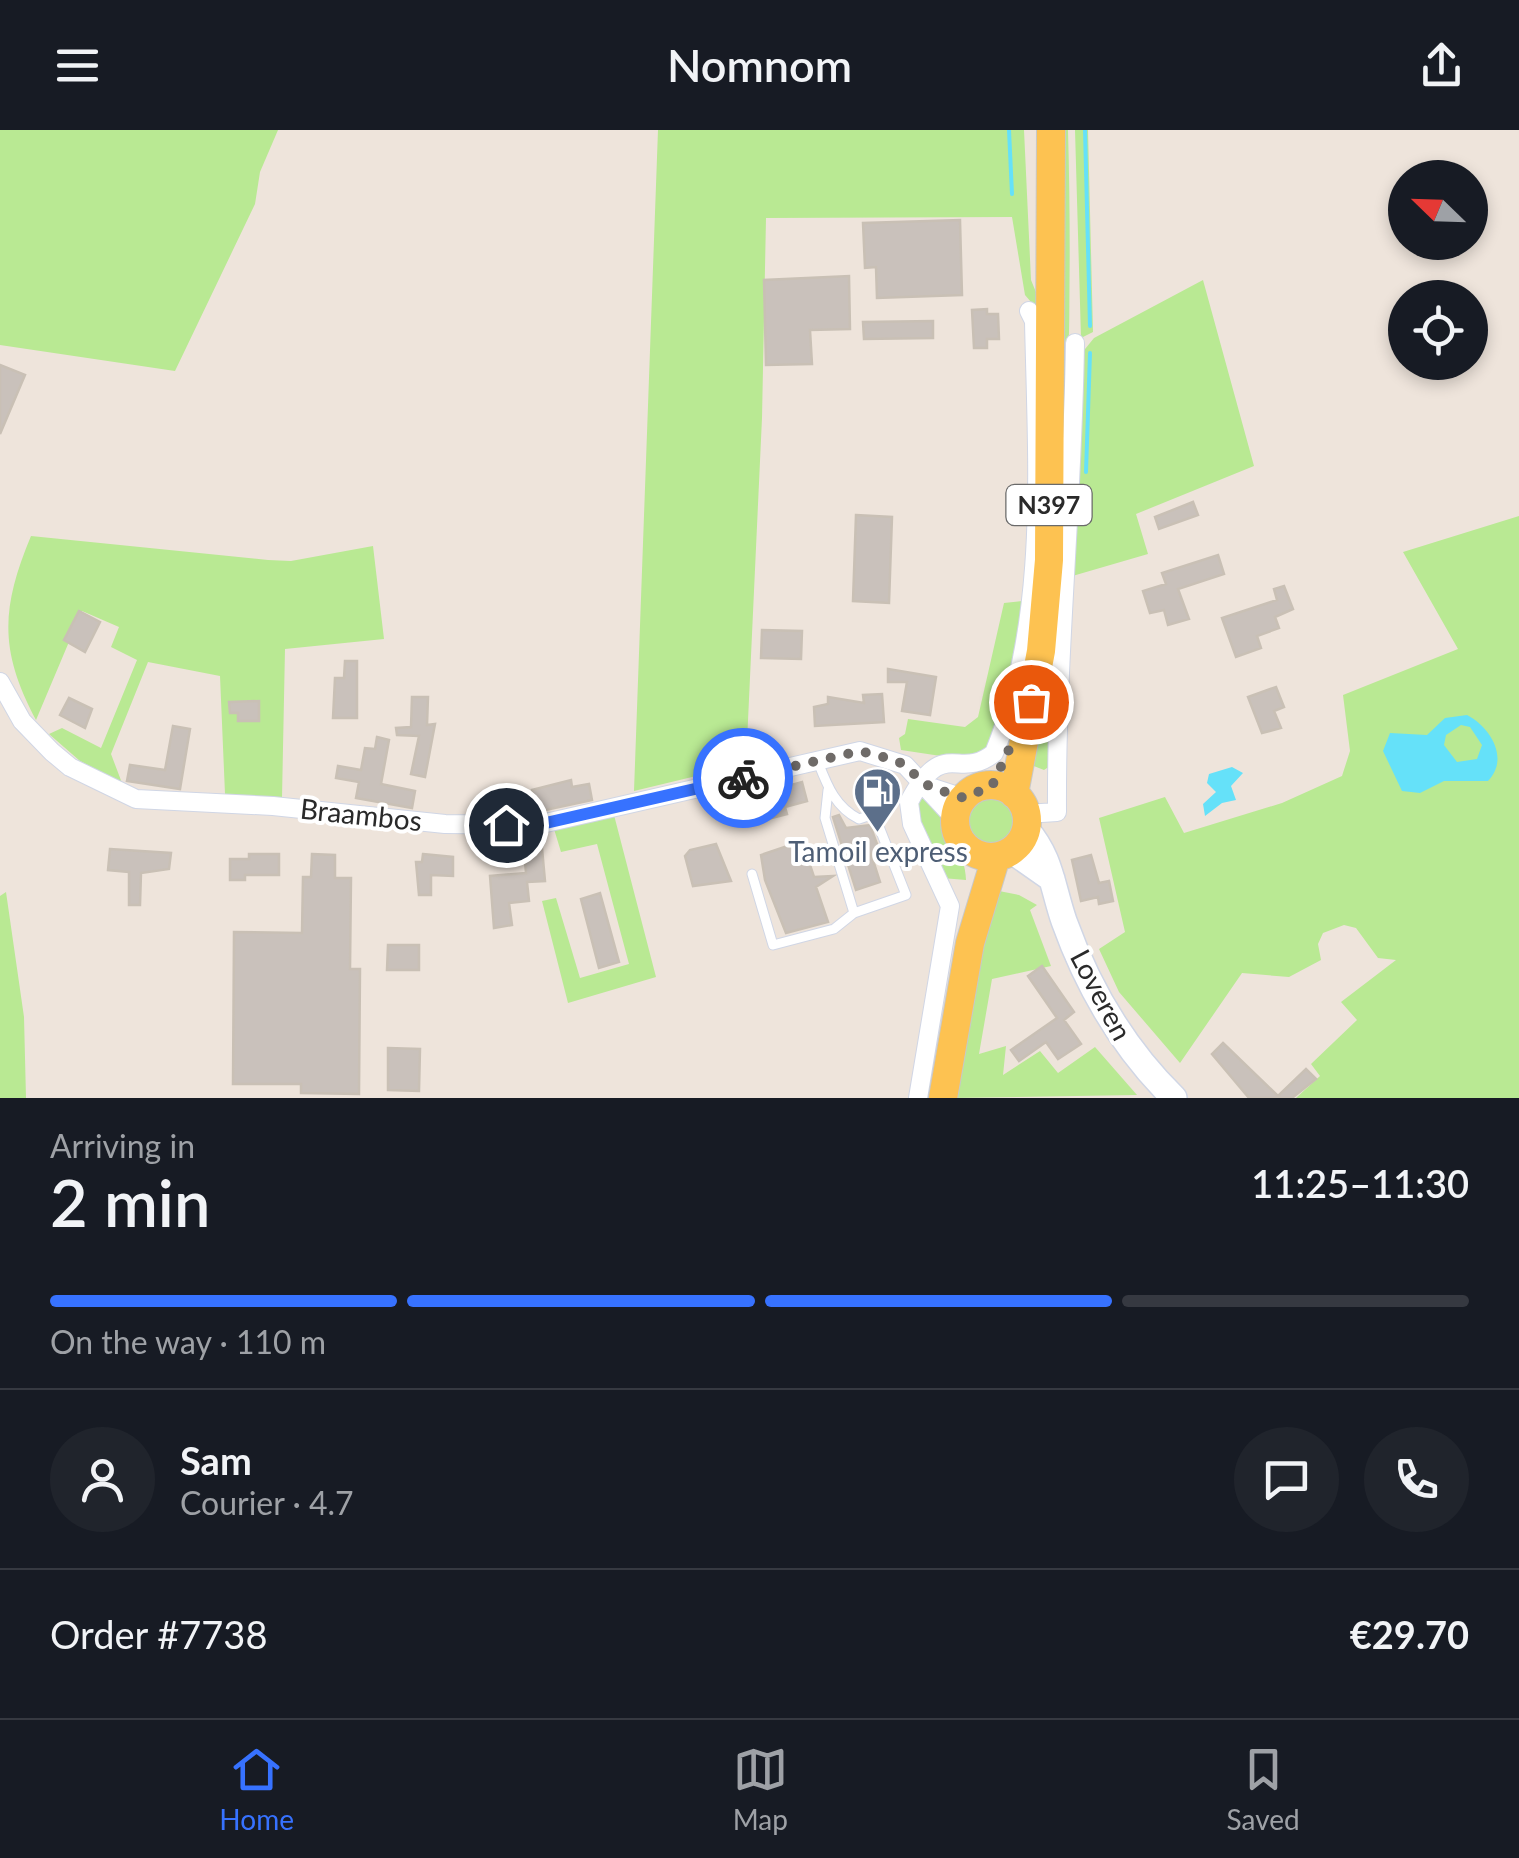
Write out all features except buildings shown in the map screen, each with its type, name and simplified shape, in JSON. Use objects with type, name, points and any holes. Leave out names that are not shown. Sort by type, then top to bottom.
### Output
[{"type":"main road","name":"N397","points":[[943,1098],[970,943],[1006,826],[1042,652],[1049,560],[1035,130]]},
{"type":"main road","name":"N397","points":[[1040,308],[1052,130]]},
{"type":"main road","points":[[960,809],[1006,826],[960,838],[960,809]]},
{"type":"street","points":[[918,1098],[950,906],[910,815],[910,798],[945,760],[977,763],[994,753],[1022,669],[1030,602],[1036,434],[1034,321],[1040,308]]},
{"type":"street","points":[[1006,826],[1056,812],[1058,664],[1074,456],[1076,343]]},
{"type":"street","name":"Braambos","points":[[0,682],[22,720],[52,752],[84,775],[136,799],[273,806],[445,824],[537,825],[853,751],[876,753],[905,765],[960,809]]},
{"type":"street","name":"Loveren","points":[[1006,826],[1043,848],[1079,960],[1100,1002],[1139,1060],[1174,1098]]},
{"type":"lane","points":[[752,874],[773,945],[834,929],[854,913],[906,895],[874,814],[859,819],[848,814],[828,790],[818,759]]},
{"type":"lane","points":[[828,790],[826,818],[854,913]]},
{"type":"green space","points":[[0,130],[278,130],[260,172],[255,204],[175,371],[0,345]]},
{"type":"green space","points":[[658,130],[1024,130],[1031,280],[1040,302],[1044,373],[1039,595],[1029,669],[1003,754],[999,752],[1024,669],[1036,562],[1037,309],[1025,295],[1012,217],[766,218],[762,418],[746,764],[634,791]]},
{"type":"green space","points":[[1057,130],[1068,130],[1068,369],[1050,766],[1044,770],[1026,763]]},
{"type":"green space","points":[[1075,130],[1088,130],[1093,332],[1081,338]]},
{"type":"green space","points":[[1203,280],[1254,466],[1136,514],[1148,554],[1069,577],[1081,354],[1094,338]]},
{"type":"green space","points":[[1519,516],[1519,1098],[1296,1098],[1320,1076],[1311,1064],[1357,1020],[1341,1002],[1396,960],[1378,958],[1356,928],[1344,925],[1323,933],[1318,944],[1321,960],[1289,977],[1242,973],[1180,1063],[1119,992],[1099,949],[1125,932],[1099,818],[1165,797],[1184,833],[1282,803],[1342,776],[1350,751],[1343,695],[1458,649],[1403,552]]},
{"type":"green space","points":[[31,536],[291,561],[373,546],[384,639],[285,649],[282,798],[225,794],[220,676],[148,662],[111,754],[122,783],[80,761],[49,734],[62,728],[101,748],[137,660],[111,647],[119,627],[82,611],[36,720],[24,696],[10,651],[8,630],[14,586]]},
{"type":"green space","points":[[1028,571],[1024,622],[994,745],[974,761],[901,750],[899,738],[905,734],[908,719],[965,727],[978,717],[1004,603],[1022,601]]},
{"type":"green space","points":[[919,797],[936,811],[951,833],[966,880],[942,878],[912,815]]},
{"type":"green space","points":[[990,798],[1006,805],[1013,821],[1006,837],[990,844],[974,837],[967,821],[974,805]]},
{"type":"green space","points":[[614,815],[656,977],[568,1003],[542,901],[556,898],[580,978],[629,964],[597,844],[561,852],[554,829]]},
{"type":"green space","points":[[989,889],[1019,895],[1037,905],[1030,910],[1051,966],[992,979],[979,1054],[1006,1046],[1003,1075],[1040,1051],[1058,1073],[1095,1047],[1137,1095],[951,1098]]},
{"type":"green space","points":[[6,892],[24,1017],[26,1098],[0,1098],[0,896]]},
{"type":"water","points":[[1467,715],[1483,727],[1497,753],[1494,772],[1488,781],[1444,781],[1420,793],[1402,791],[1383,751],[1390,733],[1427,735],[1445,718]],"holes":[[[1461,725],[1470,727],[1482,745],[1477,759],[1457,762],[1444,745],[1446,735]]]},
{"type":"water","points":[[1232,767],[1243,773],[1231,786],[1236,800],[1222,803],[1205,816],[1203,804],[1216,792],[1207,783],[1209,774]]},
{"type":"waterway","points":[[1009,130],[1012,194]]},
{"type":"waterway","points":[[1085,130],[1090,326]]},
{"type":"waterway","points":[[1086,472],[1090,353]]},
{"type":"way so far","points":[[743,778],[860,751],[883,754],[905,765],[930,787],[964,798],[982,786],[992,786],[1031,702]]},
{"type":"place","name":"Tamoil express","points":[[878,834]]},
{"type":"route","points":[[506,825],[537,825],[743,778]]}]
